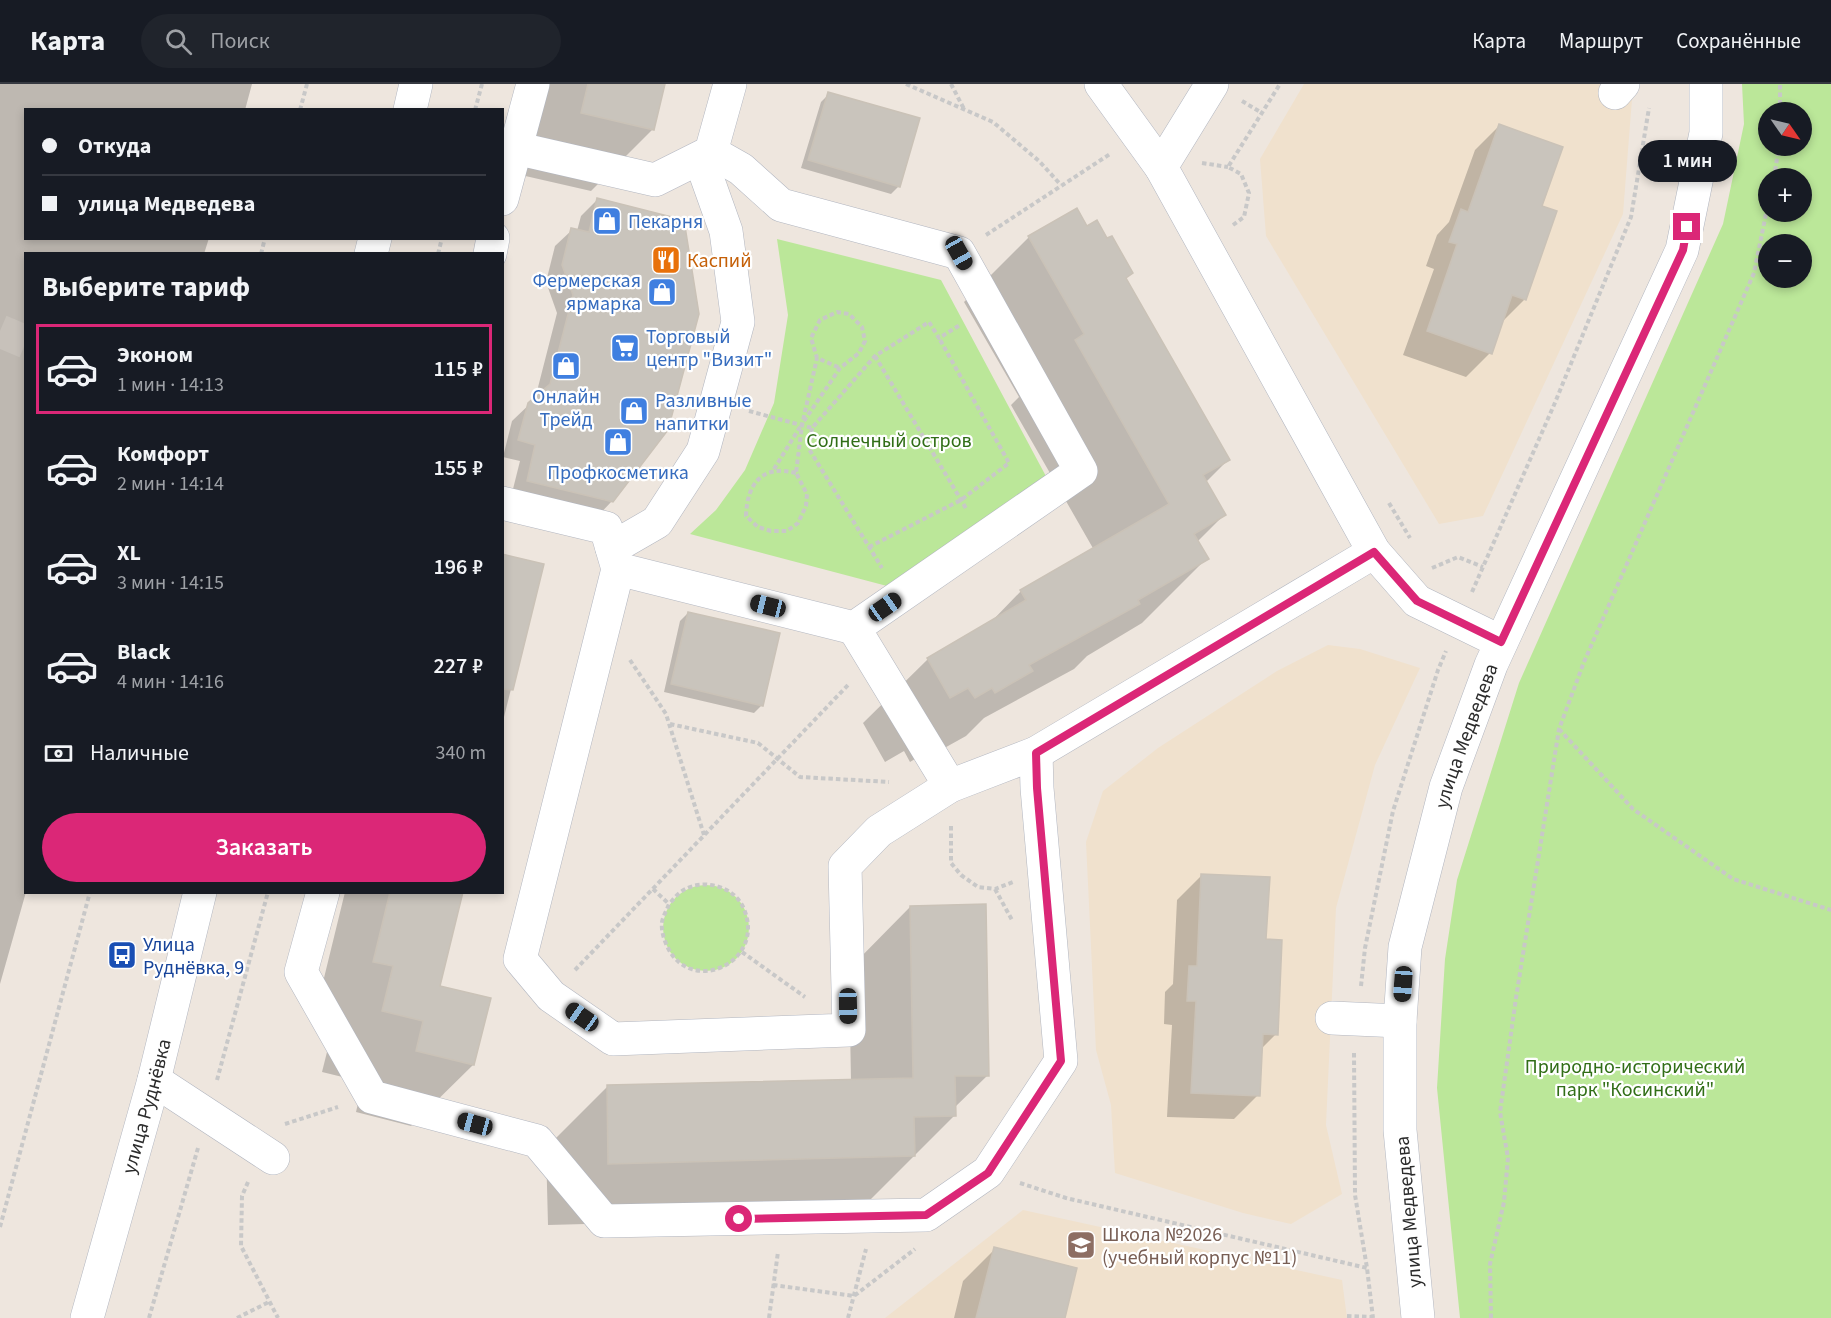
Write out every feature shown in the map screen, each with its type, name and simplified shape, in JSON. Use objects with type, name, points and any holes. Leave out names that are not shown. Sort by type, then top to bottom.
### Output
[{"type":"street","points":[[410,108],[416,84]]},
{"type":"street","points":[[504,184],[509,147],[532,84]]},
{"type":"street","points":[[615,558],[657,522],[703,451],[738,322],[726,231],[705,155],[730,84]]},
{"type":"street","points":[[1101,84],[1161,167],[1374,552],[1417,601],[1501,642]]},
{"type":"street","points":[[1161,167],[1212,84]]},
{"type":"street","name":"улица Медведева","points":[[1418,1318],[1400,1130],[1400,1021],[1405,947],[1446,787],[1501,642],[1683,250],[1706,133],[1706,84]]},
{"type":"street","points":[[509,147],[655,180],[705,155],[741,169],[781,205],[959,253],[1081,471],[854,628]]},
{"type":"street","points":[[504,503],[606,528],[615,558],[601,636],[520,958],[551,996],[613,1039],[849,1030],[845,866],[879,831],[950,786],[1036,753],[1374,552]]},
{"type":"street","points":[[615,558],[854,628],[950,786]]},
{"type":"street","points":[[322,894],[301,972],[372,1097],[537,1141],[604,1221],[926,1215],[988,1173],[1061,1061],[1036,753]]},
{"type":"street","name":"улица Руднёвка","points":[[87,1318],[154,1080],[200,894]]},
{"type":"street","points":[[1332,1017],[1400,1021]]},
{"type":"street","points":[[154,1080],[268,1154]]},
{"type":"path","points":[[301,108],[307,84]]},
{"type":"path","points":[[476,108],[482,84]]},
{"type":"path","points":[[906,84],[993,122],[1039,160],[1061,185]]},
{"type":"path","points":[[951,84],[964,110]]},
{"type":"path","points":[[1227,230],[1244,217],[1249,193],[1241,174],[1228,167],[1280,84]]},
{"type":"path","points":[[1780,84],[1780,102]]},
{"type":"path","points":[[1475,585],[1554,405],[1631,217],[1649,106]]},
{"type":"path","points":[[959,253],[1138,136]]},
{"type":"path","points":[[1491,1318],[1490,1264],[1503,1202],[1508,1158],[1500,1112],[1559,729],[1584,662],[1754,273],[1764,222]]},
{"type":"path","points":[[939,338],[989,307]]},
{"type":"path","points":[[840,368],[802,425],[774,470],[758,479],[747,502],[746,516],[758,527],[771,531],[787,531],[798,523],[806,506],[807,494],[796,473],[802,425],[817,358],[811,338],[820,320],[837,312],[849,314],[862,327],[865,341],[859,353],[840,368]]},
{"type":"path","points":[[869,547],[961,500],[1010,463],[929,322],[875,356],[812,428],[809,449],[869,547],[900,596]]},
{"type":"path","points":[[875,356],[984,538]]},
{"type":"path","points":[[817,358],[840,368]]},
{"type":"path","points":[[716,402],[812,428]]},
{"type":"path","points":[[774,470],[796,473]]},
{"type":"path","points":[[1386,498],[1411,539]]},
{"type":"path","points":[[1429,570],[1458,557],[1483,567]]},
{"type":"path","points":[[601,636],[628,657],[666,714],[705,835]]},
{"type":"path","points":[[551,996],[873,658]]},
{"type":"path","points":[[670,724],[758,743],[800,777],[892,783]]},
{"type":"path","points":[[1559,729],[1633,809],[1733,879],[1831,910]]},
{"type":"path","points":[[950,786],[951,863],[961,875],[978,887],[995,889],[1019,879],[1043,859]]},
{"type":"path","points":[[697,885],[715,885],[730,892],[742,903],[749,919],[748,936],[742,952],[730,964],[715,970],[699,971],[684,965],[671,955],[663,939],[662,921],[669,904],[681,892],[697,885]]},
{"type":"path","points":[[653,889],[669,904]]},
{"type":"path","points":[[0,1227],[89,894]]},
{"type":"path","points":[[742,952],[849,1030]]},
{"type":"path","points":[[278,1318],[241,1246],[242,1196],[268,1154],[281,1125],[372,1097]]},
{"type":"path","points":[[988,1173],[1066,1197],[1367,1268],[1372,1318],[1347,1316]]},
{"type":"path","points":[[848,1318],[874,1216]]},
{"type":"path","points":[[769,1318],[783,1218]]},
{"type":"path","points":[[773,1285],[854,1296],[917,1248]]},
{"type":"path","points":[[237,1318],[269,1302]]},
{"type":"shaded area","points":[[1304,84],[1608,84],[1605,90],[1632,99],[1623,214],[1483,516],[1439,524],[1266,236],[1260,159]]},
{"type":"shaded area","points":[[1328,645],[1360,649],[1420,668],[1375,765],[1336,908],[1326,1125],[1342,1194],[1291,1224],[1243,1213],[1115,1173],[1111,1105],[1096,1050],[1086,842],[1103,791],[1158,748],[1277,671]]},
{"type":"shaded area","name":"Школа №2026 (учебный корпус №11)","points":[[1023,1210],[1342,1280],[1347,1318],[885,1318]]},
{"type":"green space","name":"Природно-исторический парк \"Косинский\"","points":[[1742,84],[1831,84],[1831,1318],[1460,1318],[1437,1088],[1445,959],[1457,880],[1519,683],[1723,224],[1744,124]]},
{"type":"green space","name":"Солнечный остров","points":[[777,239],[941,280],[1048,480],[887,586],[690,534],[716,510],[745,470],[774,403],[788,315]]},
{"type":"green space","points":[[706,885],[723,888],[737,897],[746,911],[749,928],[746,945],[737,959],[723,968],[706,971],[689,968],[675,959],[666,945],[663,928],[666,911],[675,897],[689,888]]},
{"type":"building","points":[[588,84],[665,84],[654,130],[581,113]]},
{"type":"building","points":[[828,92],[920,118],[900,187],[808,160]]},
{"type":"building","points":[[1499,124],[1563,147],[1542,206],[1557,211],[1526,300],[1512,295],[1492,354],[1427,331],[1457,244],[1449,242],[1461,209],[1468,212]]},
{"type":"building","name":"Торговый центр \"Визит\"","points":[[597,198],[684,220],[699,314],[668,430],[613,502],[527,481],[535,445],[518,440],[528,403],[550,384],[573,295],[562,265],[571,228],[589,232]]},
{"type":"building","points":[[1077,208],[1087,226],[1097,220],[1107,238],[1112,236],[1133,273],[1126,278],[1230,460],[1203,475],[1226,515],[1194,534],[1209,559],[1138,600],[1140,604],[1029,665],[1033,671],[995,693],[992,688],[975,698],[968,688],[950,698],[927,658],[1026,600],[1020,590],[1169,504],[1075,340],[1084,334],[1028,236]]},
{"type":"building","points":[[504,554],[544,564],[513,690],[504,689]]},
{"type":"building","points":[[688,612],[780,633],[763,706],[671,684]]},
{"type":"building","points":[[1201,874],[1270,877],[1266,939],[1282,940],[1278,1035],[1263,1034],[1260,1096],[1191,1093],[1196,1001],[1187,1001],[1189,966],[1197,966]]},
{"type":"building","points":[[390,894],[463,894],[440,986],[491,998],[474,1065],[416,1051],[423,1021],[382,1011],[393,966],[373,962]]},
{"type":"building","points":[[986,904],[989,1076],[955,1076],[956,1116],[914,1117],[915,1156],[608,1164],[607,1085],[913,1078],[910,906]]},
{"type":"building","points":[[994,1247],[1077,1268],[1065,1318],[976,1318]]},
{"type":"tunnel","points":[[0,331],[24,341]]},
{"type":"place","name":"Пекарня","points":[[607,221]]},
{"type":"place","name":"Каспий","points":[[666,260]]},
{"type":"place","name":"Фермерская ярмарка","points":[[662,292]]},
{"type":"place","name":"Торговый центр \"Визит\"","points":[[625,348]]},
{"type":"place","name":"Онлайн Трейд","points":[[566,366]]},
{"type":"place","name":"Разливные напитки","points":[[634,411]]},
{"type":"place","name":"Профкосметика","points":[[618,442]]},
{"type":"place","name":"Улица Руднёвка, 9","points":[[122,955]]},
{"type":"place","name":"Школа №2026 (учебный корпус №11)","points":[[1081,1245]]},
{"type":"route","points":[[739,1219],[926,1215],[988,1173],[1061,1061],[1037,788],[1036,753],[1374,552],[1417,601],[1501,642],[1683,250],[1687,227]]}]
